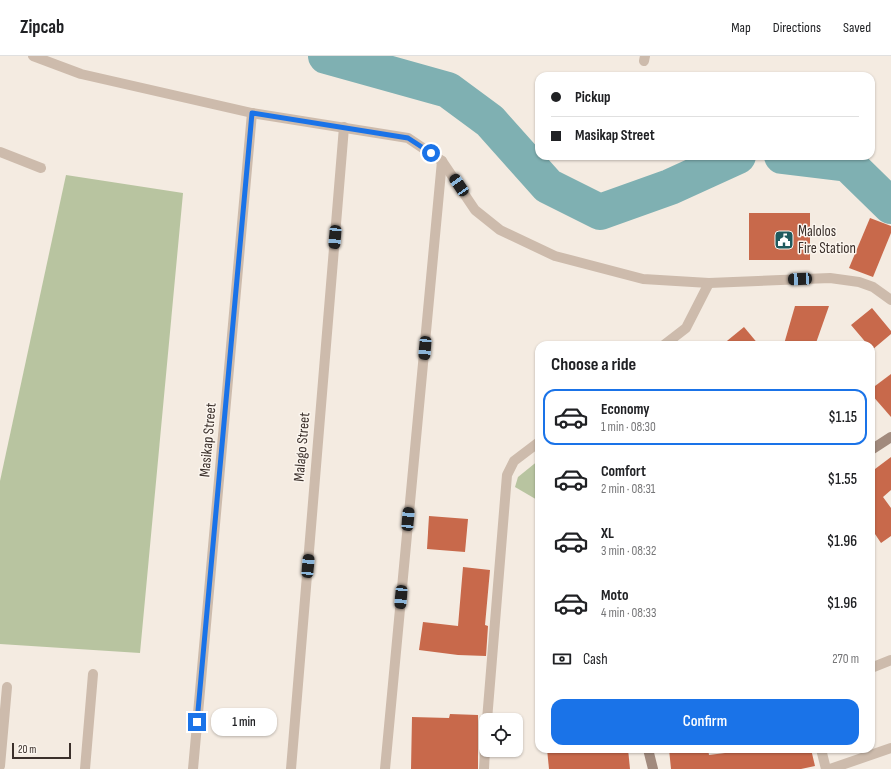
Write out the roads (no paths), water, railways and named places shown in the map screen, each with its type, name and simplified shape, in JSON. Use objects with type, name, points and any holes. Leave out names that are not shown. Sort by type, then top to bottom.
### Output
[{"type":"main road","points":[[875,447],[891,437]]},
{"type":"main road","points":[[649,753],[653,769]]},
{"type":"street","points":[[33,56],[81,74],[252,113],[408,138],[442,161],[475,210],[500,230],[555,256],[643,279],[709,283],[830,278],[859,282],[873,287],[891,300]]},
{"type":"street","name":"Masikap Street","points":[[193,769],[252,113]]},
{"type":"street","name":"Malago Street","points":[[291,769],[344,127]]},
{"type":"street","points":[[0,152],[41,168]]},
{"type":"street","points":[[385,769],[442,161]]},
{"type":"street","points":[[669,341],[686,328],[709,283]]},
{"type":"street","points":[[488,713],[507,475],[514,461],[535,445]]},
{"type":"street","points":[[875,666],[891,660]]},
{"type":"street","points":[[85,769],[94,674]]},
{"type":"street","points":[[0,766],[7,687]]},
{"type":"street","points":[[830,769],[891,748]]},
{"type":"street","points":[[822,753],[826,769]]},
{"type":"street","points":[[484,769],[485,757]]},
{"type":"waterway","points":[[326,56],[448,90],[490,121],[548,186],[600,212],[670,187],[729,160]]},
{"type":"waterway","points":[[815,160],[848,164],[891,206]]},
{"type":"place","name":"Malolos Fire Station","points":[[784,240]]}]
